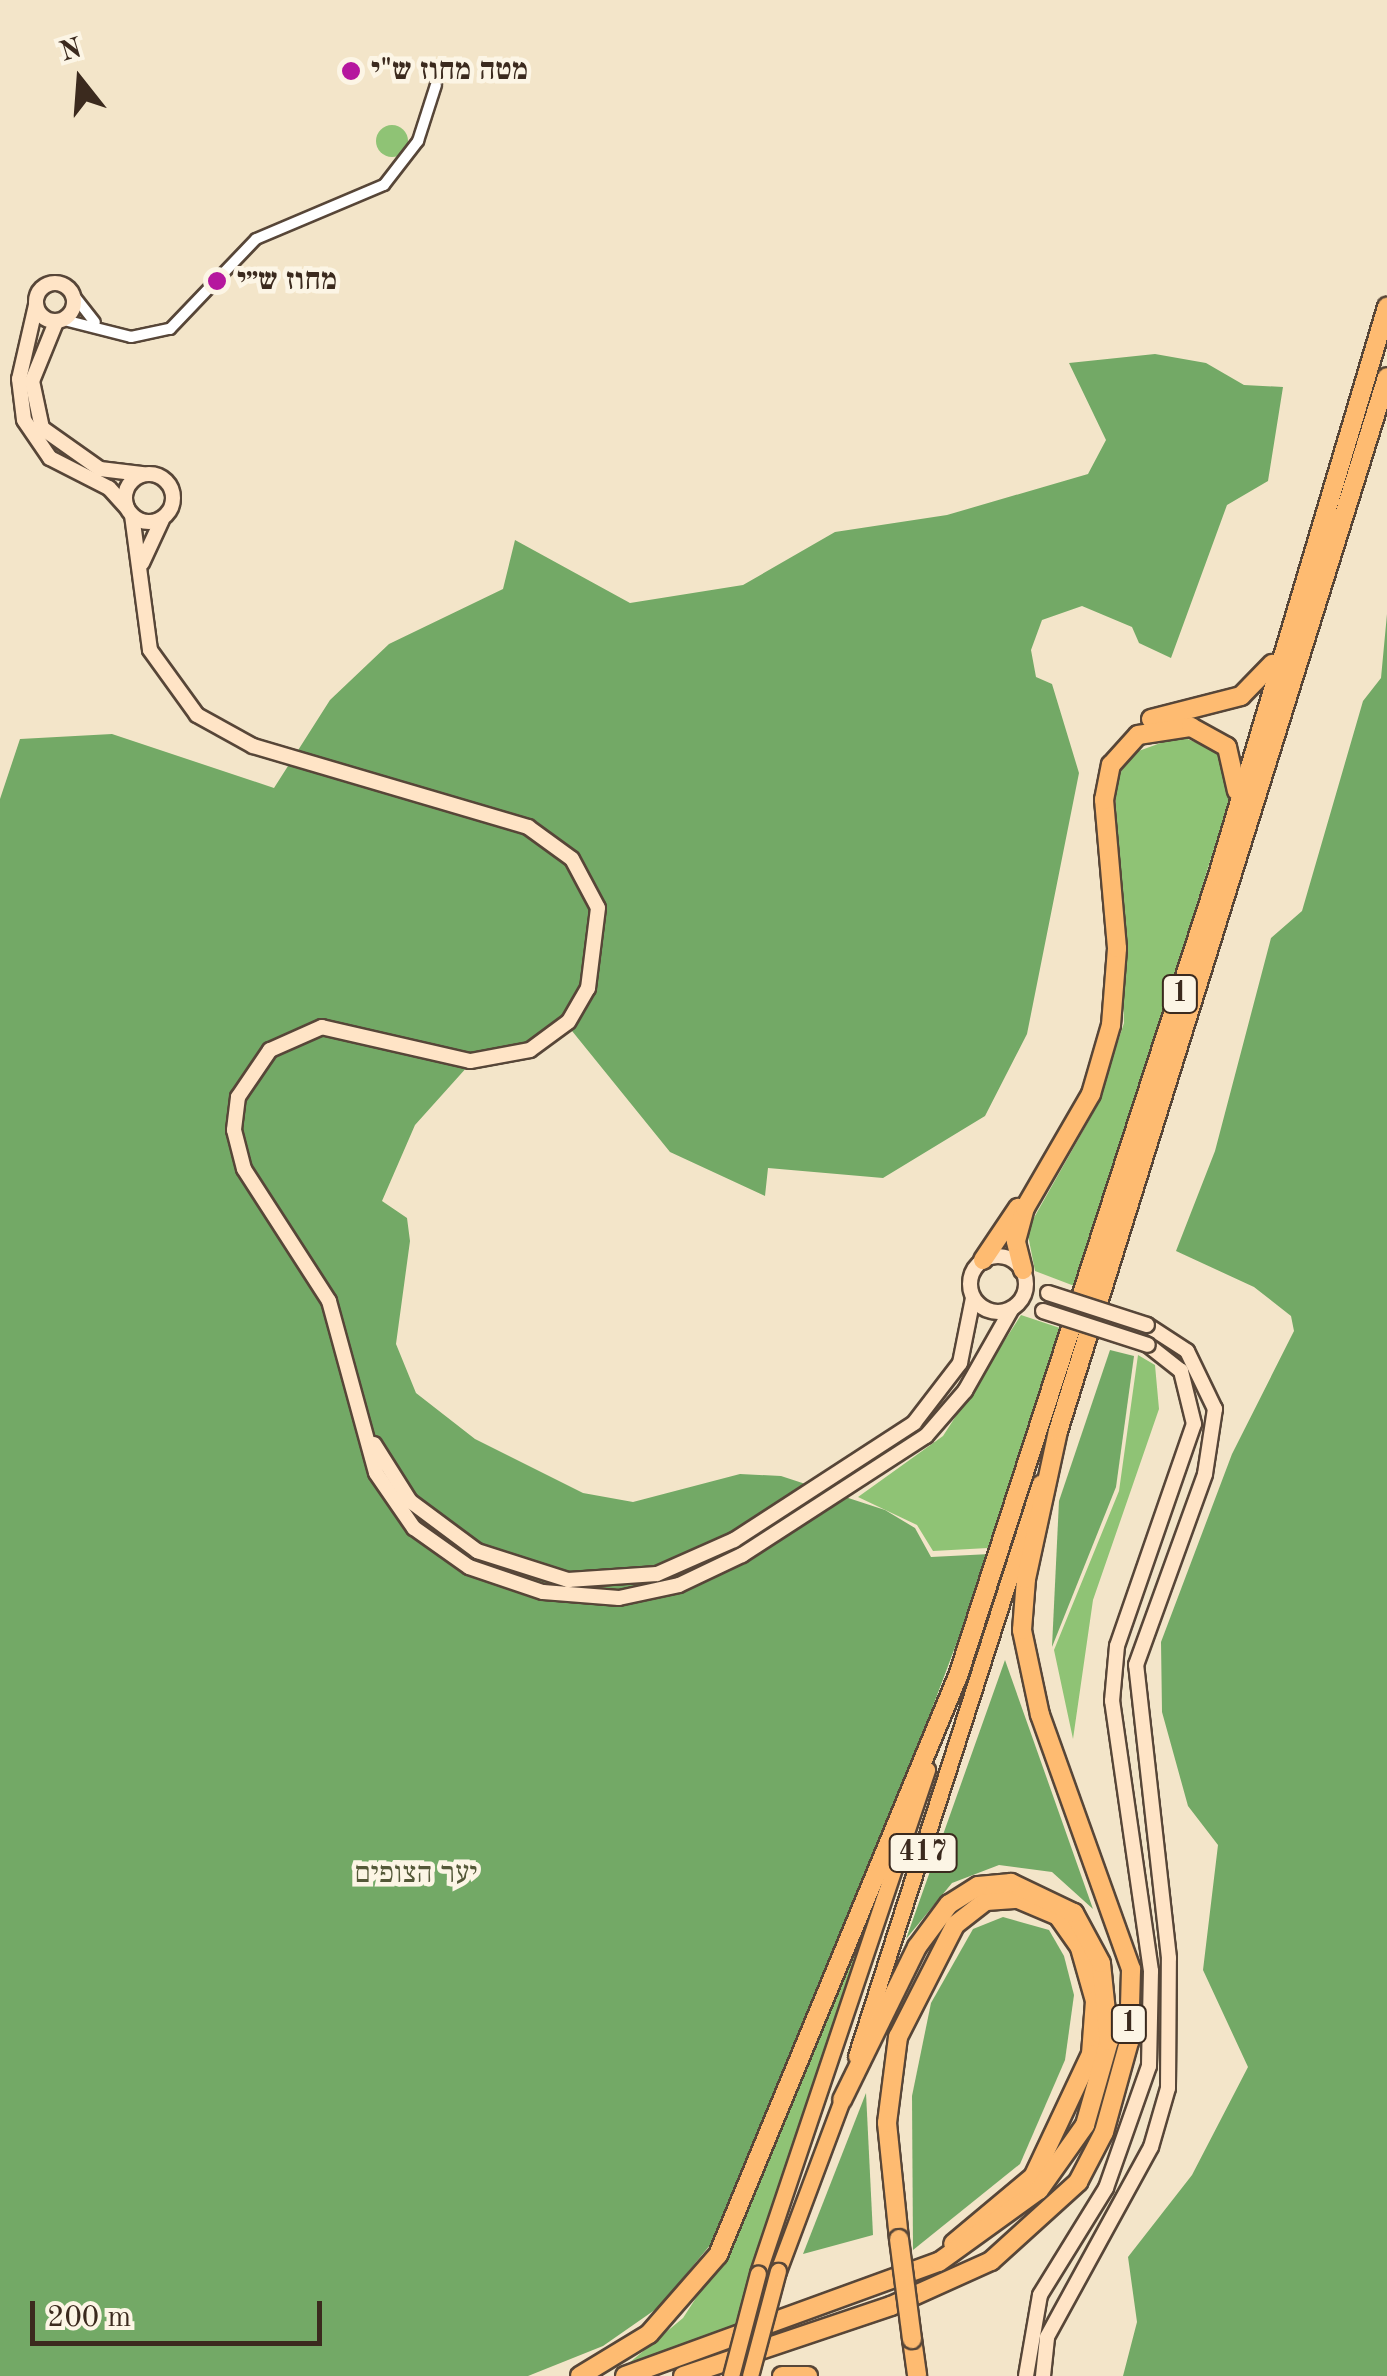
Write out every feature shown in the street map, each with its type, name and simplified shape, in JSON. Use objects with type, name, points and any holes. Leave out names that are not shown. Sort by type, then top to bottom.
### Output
[{"type":"highway","name":"1","points":[[580,2376],[658,2326],[718,2255],[958,1676],[1218,875],[1387,307]]},
{"type":"highway","name":"1","points":[[683,2376],[891,2306],[991,2260],[1078,2182],[1104,2132],[1129,2042],[1131,1969],[1040,1714],[1022,1630],[1058,1432],[1387,377]]},
{"type":"highway","points":[[1110,888],[1093,796],[1106,750],[1144,721],[1258,686],[1291,622]]},
{"type":"highway","points":[[1025,1275],[1017,1230],[1107,1049],[1117,974],[1105,780],[1128,742],[1162,727],[1204,731],[1232,756],[1237,795],[1218,875]]},
{"type":"highway","points":[[984,1260],[1052,1164]]},
{"type":"highway","points":[[625,2376],[912,2273],[1004,2223],[1085,2125],[1110,2020],[1101,1963],[1074,1913],[1012,1883],[978,1886],[949,1904],[909,1961],[842,2100]]},
{"type":"highway","points":[[912,2273],[1018,2194],[1084,2082],[1095,2001],[1072,1934],[1045,1908],[1006,1898],[979,1904],[926,1972],[890,2083],[899,2239],[917,2376]]},
{"type":"highway","points":[[782,2376],[808,2376]]},
{"type":"main road","name":"417","points":[[750,2376],[778,2271],[842,2100],[1058,1432]]},
{"type":"main road","name":"417","points":[[731,2376],[758,2272],[958,1676]]},
{"type":"street","points":[[36,306],[60,321],[146,337],[170,329],[256,239],[370,196],[418,141],[436,85]]},
{"type":"street","points":[[104,328],[72,293],[52,283],[36,306],[19,379],[24,420],[50,458],[109,488],[129,511],[165,516]]},
{"type":"street","points":[[72,293],[32,381],[42,428],[100,469],[142,474],[172,488],[165,516],[147,543],[140,589]]},
{"type":"street","points":[[142,474],[126,491],[140,589],[160,671],[196,715],[273,753],[528,827],[572,859],[598,908],[588,988],[568,1022],[530,1050],[470,1061],[322,1027],[270,1050],[244,1084],[238,1154],[329,1301],[391,1499],[450,1555],[566,1597],[641,1595],[742,1555],[890,1465],[952,1410],[1014,1308],[1025,1275]]},
{"type":"street","points":[[358,1401],[410,1501],[477,1551],[568,1580],[638,1578],[734,1540],[914,1423],[960,1363],[974,1298],[972,1273],[984,1260],[1000,1256],[1048,1293],[1148,1325],[1187,1352],[1215,1408],[1205,1474],[1136,1665],[1168,1958],[1168,2088],[1151,2147],[1047,2338],[1043,2376]]},
{"type":"street","points":[[974,1298],[994,1312],[1014,1308],[1043,1310],[1148,1344],[1181,1371],[1194,1424],[1117,1646],[1112,1701],[1151,1971],[1149,2066],[1106,2188],[1040,2295],[1026,2376]]},
{"type":"green space","points":[[392,125],[404,129],[408,141],[404,153],[392,157],[380,153],[376,141],[380,129]]},
{"type":"green space","name":"יער הצופים","points":[[1155,354],[1206,363],[1244,385],[1283,387],[1268,481],[1227,505],[1171,658],[1139,643],[1132,627],[1082,606],[1042,620],[1031,650],[1036,677],[1052,684],[1079,773],[1027,1034],[985,1116],[883,1178],[768,1168],[765,1196],[670,1152],[568,1026],[468,1066],[415,1125],[382,1201],[407,1218],[410,1241],[396,1344],[416,1393],[475,1439],[583,1493],[633,1502],[740,1474],[781,1476],[885,1510],[915,1528],[931,1557],[990,1554],[888,1826],[711,2244],[659,2307],[603,2346],[528,2376],[0,2376],[0,799],[20,739],[112,734],[274,788],[330,700],[389,644],[503,589],[515,540],[630,603],[743,585],[835,532],[947,515],[1088,474],[1106,440],[1069,363]]},
{"type":"green space","points":[[1387,614],[1387,2376],[1123,2376],[1137,2322],[1128,2257],[1192,2175],[1248,2067],[1203,1970],[1218,1845],[1188,1806],[1162,1712],[1161,1642],[1232,1454],[1294,1331],[1291,1316],[1254,1287],[1176,1251],[1215,1151],[1271,938],[1302,911],[1363,701],[1381,678]]},
{"type":"green space","points":[[1180,736],[1217,751],[1232,791],[1077,1287],[1035,1271],[1027,1230],[1096,1108],[1124,1023],[1115,781],[1133,753]]},
{"type":"green space","points":[[1021,1315],[1063,1329],[988,1548],[933,1551],[917,1525],[858,1497],[943,1436]]},
{"type":"green space","points":[[1110,1350],[1134,1356],[1116,1487],[1052,1647],[1059,1501]]},
{"type":"green space","points":[[1138,1355],[1155,1365],[1159,1409],[1093,1600],[1073,1739],[1054,1650],[1119,1491]]},
{"type":"green space","points":[[1005,1660],[1093,1909],[1052,1872],[999,1865],[952,1883],[906,1939]]},
{"type":"green space","points":[[890,1858],[734,2327],[623,2368],[683,2318],[722,2258]]},
{"type":"green space","points":[[1003,1917],[1049,1930],[1064,1956],[1074,1995],[1065,2060],[1020,2164],[913,2250],[912,2096],[931,2003],[973,1929]]},
{"type":"green space","points":[[866,2093],[873,2235],[803,2254]]},
{"type":"place","name":"מטה מחוז ש\"י","points":[[351,71]]},
{"type":"place","name":"מחוז ש״י","points":[[217,281]]}]
